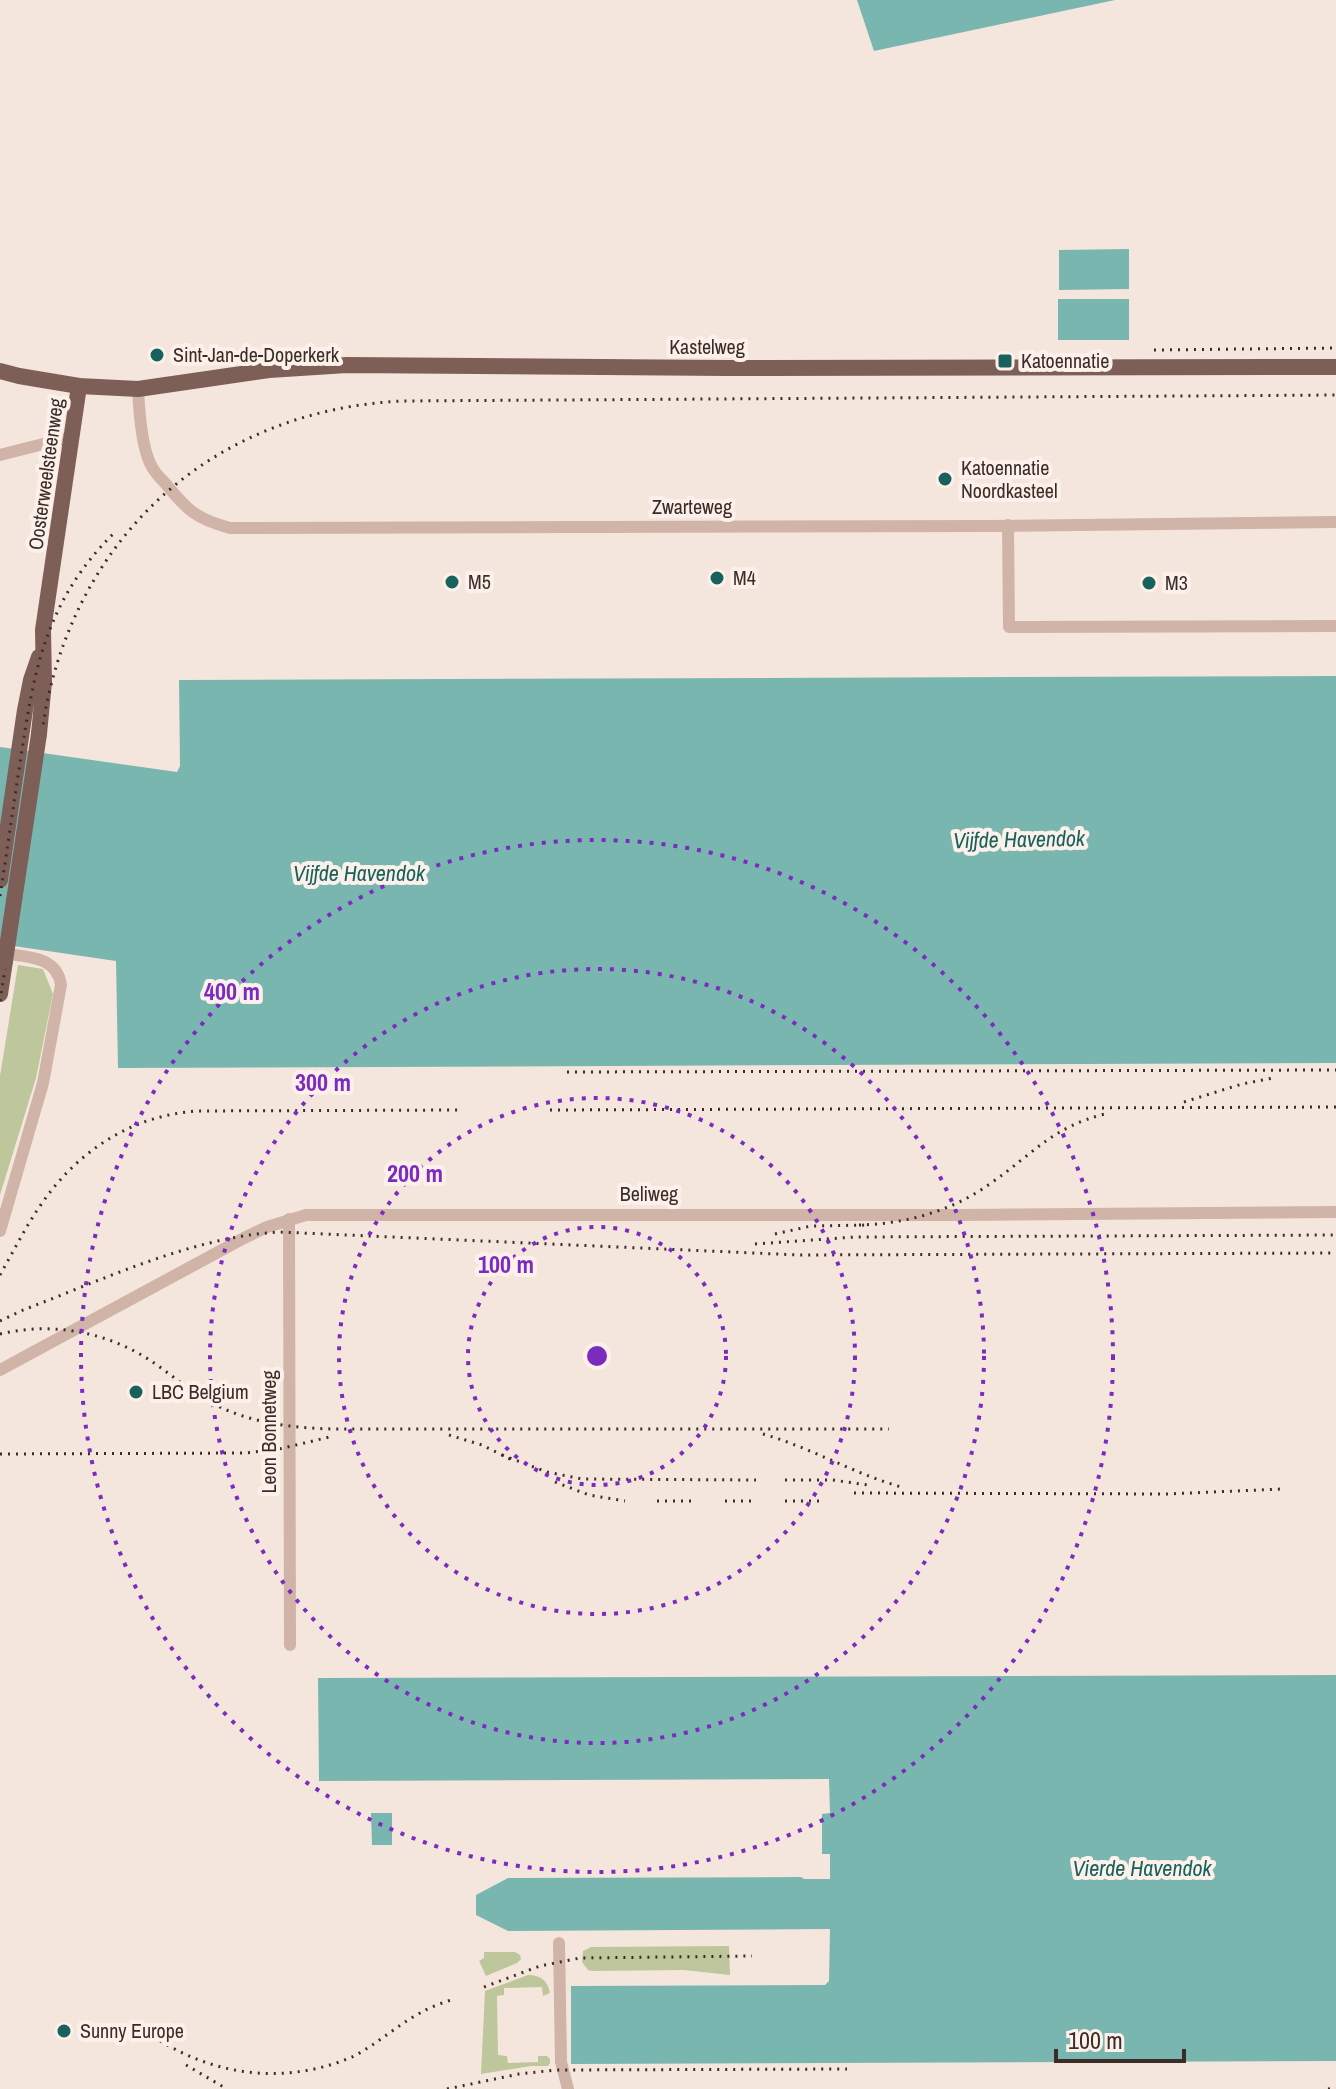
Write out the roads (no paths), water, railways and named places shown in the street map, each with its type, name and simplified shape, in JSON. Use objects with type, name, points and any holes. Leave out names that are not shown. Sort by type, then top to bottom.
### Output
[{"type":"main road","name":"Kastelweg","points":[[79,386],[138,389],[269,370],[347,365],[1336,367]]},
{"type":"main road","name":"Oosterweelsteenweg","points":[[0,371],[79,386],[42,647],[44,682],[30,733]]},
{"type":"main road","points":[[0,880],[30,733]]},
{"type":"main road","points":[[0,994],[30,733]]},
{"type":"street","name":"Zwarteweg","points":[[138,389],[146,454],[151,467],[185,508],[213,524],[230,528],[1336,522]]},
{"type":"street","points":[[0,455],[71,437]]},
{"type":"street","points":[[1008,525],[1009,627],[1336,626]]},
{"type":"street","points":[[0,1231],[43,1083],[61,985],[59,974],[47,962],[2,957]]},
{"type":"street","name":"Beliweg","points":[[0,1370],[244,1238],[306,1215],[1336,1212]]},
{"type":"street","name":"Leon Bonnetweg","points":[[289,1219],[290,1645]]},
{"type":"street","points":[[559,1943],[561,2062],[568,2089]]},
{"type":"water","points":[[857,0],[1115,0],[874,51]]},
{"type":"water","points":[[1129,249],[1129,289],[1059,290],[1059,250]]},
{"type":"water","points":[[1058,299],[1129,299],[1129,340],[1058,340]]},
{"type":"water","name":"Vijfde Havendok","points":[[1336,676],[1336,1063],[118,1068],[116,961],[0,944],[0,747],[177,772],[180,766],[179,680]]},
{"type":"water","name":"Vierde Havendok","points":[[1336,1675],[1336,2061],[571,2064],[571,1986],[825,1985],[829,1981],[830,1929],[508,1931],[476,1915],[476,1895],[508,1878],[830,1879],[830,1854],[822,1854],[822,1814],[830,1813],[829,1779],[319,1781],[318,1678]]},
{"type":"water","points":[[371,1813],[392,1813],[392,1845],[372,1845]]},
{"type":"railway","points":[[1154,350],[1336,348]]},
{"type":"railway","points":[[0,1001],[46,707],[64,643],[91,585],[126,534],[169,490],[218,455],[274,427],[336,409],[402,401],[1336,395]]},
{"type":"railway","points":[[0,896],[25,729],[46,638],[73,584],[115,532]]},
{"type":"railway","points":[[567,1072],[1336,1070]]},
{"type":"railway","points":[[1184,1102],[1273,1078]]},
{"type":"railway","points":[[550,1110],[1336,1107]]},
{"type":"railway","points":[[0,1275],[40,1206],[71,1169],[108,1139],[151,1120],[198,1111],[460,1110]]},
{"type":"railway","points":[[859,1225],[911,1219],[961,1201],[991,1183],[1057,1134],[1105,1114]]},
{"type":"railway","points":[[775,1234],[811,1226],[870,1225]]},
{"type":"railway","points":[[0,1321],[149,1261],[214,1242],[279,1232],[799,1255],[1336,1253]]},
{"type":"railway","points":[[755,1244],[855,1237],[1336,1235]]},
{"type":"railway","points":[[0,1334],[57,1329],[95,1336],[131,1349],[214,1404],[257,1420],[302,1427],[889,1429]]},
{"type":"railway","points":[[763,1434],[905,1488]]},
{"type":"railway","points":[[449,1435],[482,1445],[512,1460]]},
{"type":"railway","points":[[0,1454],[245,1453],[279,1449],[334,1436]]},
{"type":"railway","points":[[502,1455],[547,1472],[582,1479],[756,1480]]},
{"type":"railway","points":[[785,1480],[833,1480],[868,1485]]},
{"type":"railway","points":[[555,1482],[589,1495],[625,1501]]},
{"type":"railway","points":[[854,1493],[1167,1494],[1282,1489]]},
{"type":"railway","points":[[657,1501],[691,1501]]},
{"type":"railway","points":[[725,1501],[756,1501]]},
{"type":"railway","points":[[785,1501],[825,1501]]},
{"type":"railway","points":[[484,1987],[540,1966],[580,1958],[752,1956]]},
{"type":"railway","points":[[134,2022],[158,2039],[210,2064],[238,2071],[295,2072],[324,2067],[352,2057],[420,2013],[454,1999]]},
{"type":"railway","points":[[186,2065],[227,2089]]},
{"type":"railway","points":[[447,2089],[519,2074],[556,2070],[847,2069]]},
{"type":"railway","points":[[1328,2089],[1336,2088]]},
{"type":"place","name":"Sint-Jan-de-Doperkerk","points":[[157,355]]},
{"type":"place","name":"Katoennatie","points":[[1005,361]]},
{"type":"place","name":"Katoennatie Noordkasteel","points":[[945,479]]},
{"type":"place","name":"M4","points":[[717,578]]},
{"type":"place","name":"M5","points":[[452,582]]},
{"type":"place","name":"M3","points":[[1149,583]]},
{"type":"place","name":"LBC Belgium","points":[[136,1392]]},
{"type":"place","name":"Sunny Europe","points":[[64,2031]]}]
